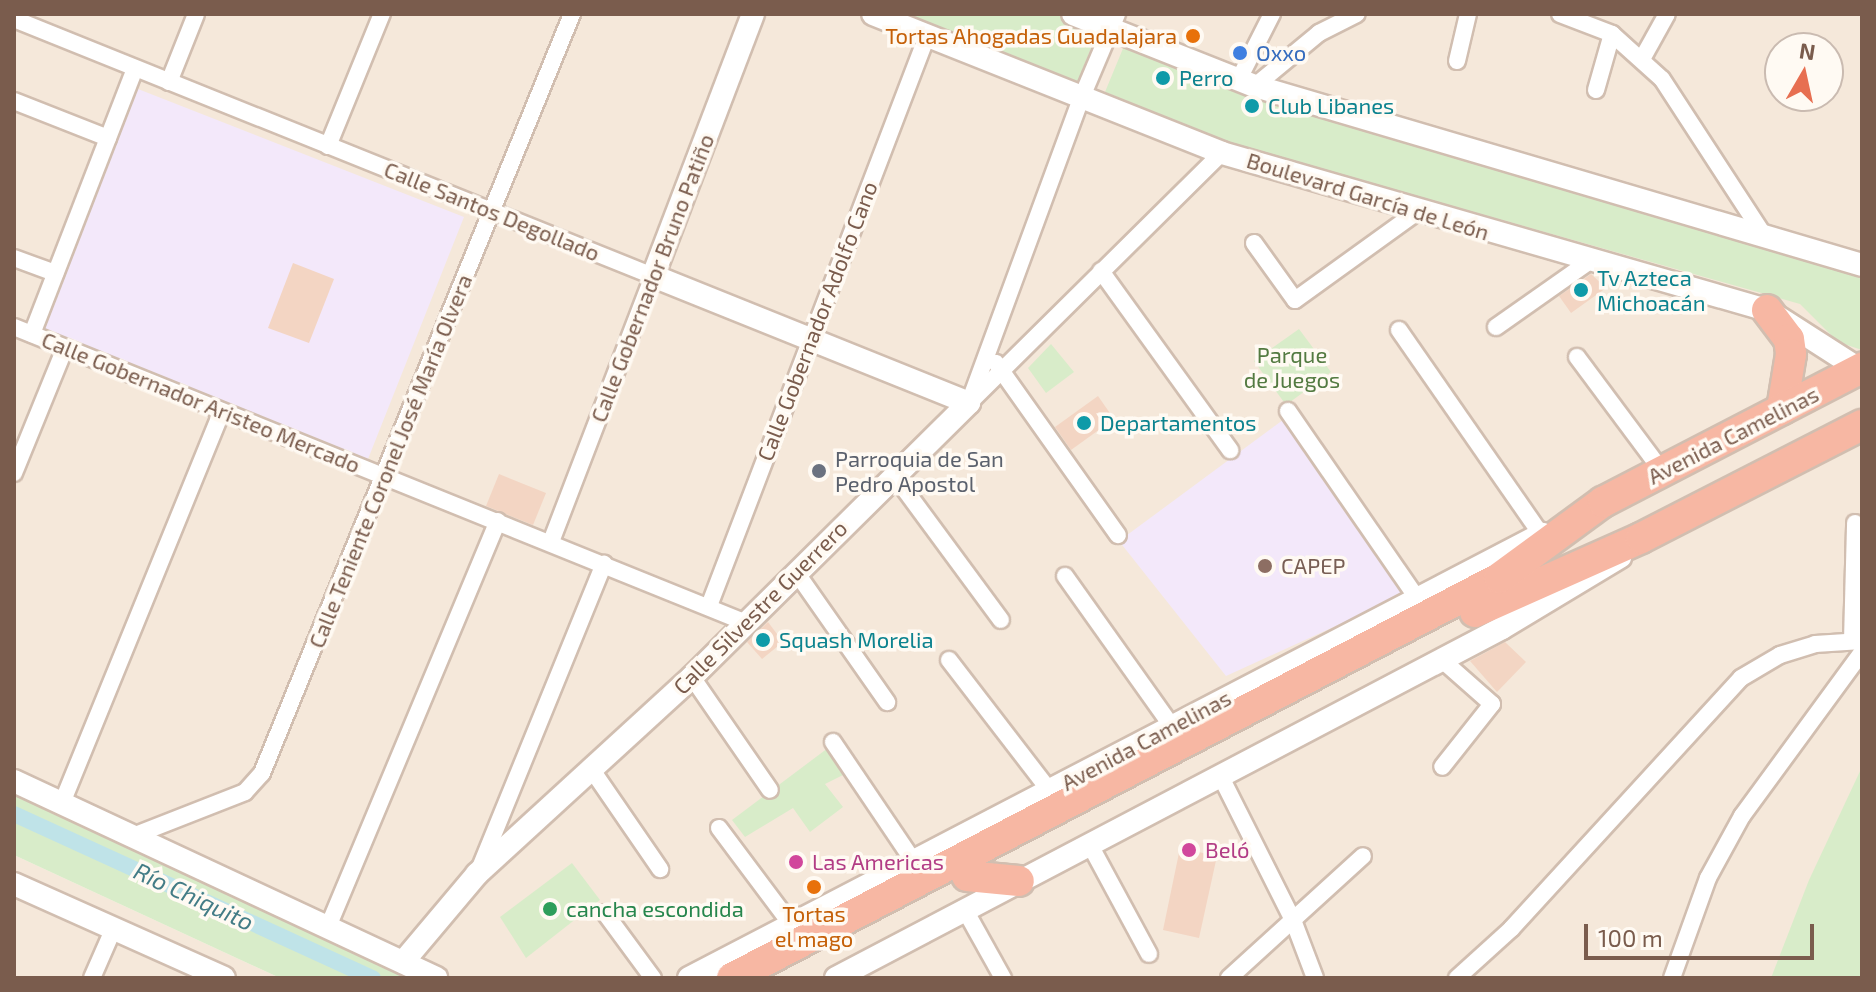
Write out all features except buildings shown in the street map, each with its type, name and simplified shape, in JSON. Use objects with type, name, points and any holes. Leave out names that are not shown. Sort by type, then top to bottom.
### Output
[{"type":"highway","points":[[1767,310],[1789,339],[1791,354],[1782,409]]},
{"type":"highway","name":"Avenida Camelinas","points":[[776,978],[969,864],[1499,578],[1603,502],[1861,369]]},
{"type":"highway","points":[[1834,438],[1862,403]]},
{"type":"highway","name":"Avenida Camelinas","points":[[732,978],[969,864],[1422,636],[1641,538],[1862,425]]},
{"type":"highway","points":[[1715,444],[1719,477],[1733,491]]},
{"type":"highway","points":[[1670,467],[1695,495],[1691,512]]},
{"type":"highway","points":[[926,855],[969,864],[1019,881]]},
{"type":"street","points":[[169,82],[196,14]]},
{"type":"street","points":[[328,146],[382,14]]},
{"type":"street","name":"Calle Teniente Coronel José María Olvera","points":[[133,836],[245,792],[262,773],[387,477],[572,14]]},
{"type":"street","name":"Calle Gobernador Bruno Patiño","points":[[551,542],[753,14]]},
{"type":"street","name":"Boulevard García de León","points":[[873,14],[1222,153],[1417,212],[1767,310],[1861,369]]},
{"type":"street","points":[[1073,14],[1114,22],[1247,83],[1862,265]]},
{"type":"street","points":[[1247,83],[1272,14]]},
{"type":"street","points":[[1247,83],[1319,33],[1357,14]]},
{"type":"street","points":[[1457,61],[1468,14]]},
{"type":"street","points":[[1560,14],[1612,34],[1662,79],[1765,237]]},
{"type":"street","points":[[1642,59],[1667,14]]},
{"type":"street","name":"Calle Santos Degollado","points":[[15,17],[169,82],[969,403]]},
{"type":"street","points":[[969,403],[1081,99],[1114,22]]},
{"type":"street","points":[[1596,90],[1612,34]]},
{"type":"street","name":"Calle Gobernador Adolfo Cano","points":[[709,606],[927,36]]},
{"type":"street","points":[[32,334],[135,68]]},
{"type":"street","points":[[14,101],[108,138]]},
{"type":"street","name":"Calle Silvestre Guerrero","points":[[403,962],[477,874],[590,767],[692,677],[744,622],[1003,372],[1222,153]]},
{"type":"street","points":[[1254,243],[1295,300],[1417,212]]},
{"type":"street","points":[[14,258],[55,273]]},
{"type":"street","points":[[1496,327],[1590,261]]},
{"type":"street","points":[[1101,271],[1230,450]]},
{"type":"street","name":"Calle Gobernador Aristeo Mercado","points":[[14,327],[744,622]]},
{"type":"street","points":[[1399,330],[1541,534]]},
{"type":"street","points":[[14,473],[65,348]]},
{"type":"street","points":[[988,352],[1118,535]]},
{"type":"street","points":[[1577,357],[1670,467]]},
{"type":"street","points":[[62,803],[222,411]]},
{"type":"street","points":[[1288,411],[1417,598]]},
{"type":"street","points":[[894,475],[1001,620]]},
{"type":"street","name":"Avenida Camelinas","points":[[689,978],[1603,502]]},
{"type":"street","points":[[328,927],[498,521]]},
{"type":"street","points":[[1672,978],[1708,878],[1742,816],[1859,645],[1855,523]]},
{"type":"street","name":"Avenida Camelinas","points":[[838,977],[1598,574],[1641,538]]},
{"type":"street","points":[[477,874],[604,564]]},
{"type":"street","points":[[796,572],[887,702]]},
{"type":"street","points":[[1065,576],[1171,725]]},
{"type":"street","points":[[1457,978],[1511,929],[1741,678],[1780,655],[1815,644],[1859,645]]},
{"type":"street","points":[[1441,659],[1492,704],[1442,767]]},
{"type":"street","points":[[949,660],[1050,791]]},
{"type":"street","points":[[692,677],[770,790]]},
{"type":"street","points":[[833,742],[926,855]]},
{"type":"street","points":[[590,767],[660,869]]},
{"type":"street","points":[[1220,775],[1293,920],[1315,978]]},
{"type":"street","points":[[14,781],[436,978]]},
{"type":"street","points":[[719,828],[790,923]]},
{"type":"street","points":[[1089,843],[1149,954]]},
{"type":"street","points":[[1229,978],[1363,856]]},
{"type":"street","points":[[14,884],[221,977]]},
{"type":"street","points":[[965,910],[1003,978]]},
{"type":"street","points":[[605,913],[653,978]]},
{"type":"street","points":[[92,978],[113,930]]},
{"type":"shaded area","points":[[14,14],[1862,14],[1862,978],[441,978],[14,778]]},
{"type":"shaded area","points":[[138,89],[464,217],[368,459],[42,331]]},
{"type":"shaded area","name":"CAPEP","points":[[1287,417],[1410,592],[1226,676],[1119,541]]},
{"type":"shaded area","points":[[14,855],[280,978],[14,978]]},
{"type":"green space","points":[[905,14],[1059,14],[1098,30],[1077,84]]},
{"type":"green space","points":[[1124,46],[1264,102],[1862,273],[1862,350],[1838,342],[1800,304],[1229,143],[1105,92]]},
{"type":"green space","name":"Parque de Juegos","points":[[1299,329],[1331,372],[1286,405],[1254,361]]},
{"type":"green space","points":[[1051,344],[1074,372],[1046,393],[1028,368]]},
{"type":"green space","points":[[832,745],[851,771],[825,784],[843,807],[810,832],[793,808],[745,837],[732,820]]},
{"type":"green space","points":[[1862,767],[1862,978],[1771,978],[1809,880]]},
{"type":"green space","points":[[14,778],[441,978],[280,978],[14,855]]},
{"type":"green space","name":"cancha escondida","points":[[572,863],[600,900],[526,958],[500,917]]},
{"type":"waterway","name":"Río Chiquito","points":[[14,814],[373,978]]},
{"type":"place","name":"Tortas Ahogadas Guadalajara","points":[[1193,36]]},
{"type":"place","name":"Oxxo","points":[[1240,53]]},
{"type":"place","name":"Perro","points":[[1163,78]]},
{"type":"place","name":"Club Libanes","points":[[1252,106]]},
{"type":"place","name":"Tv Azteca Michoacán","points":[[1581,290]]},
{"type":"place","name":"Departamentos","points":[[1084,423]]},
{"type":"place","name":"Parroquia de San Pedro Apostol","points":[[819,471]]},
{"type":"place","name":"CAPEP","points":[[1265,566]]},
{"type":"place","name":"Squash Morelia","points":[[763,640]]},
{"type":"place","name":"Beló","points":[[1189,850]]},
{"type":"place","name":"Las Americas","points":[[796,862]]},
{"type":"place","name":"Tortas el mago","points":[[814,887]]},
{"type":"place","name":"cancha escondida","points":[[550,909]]}]
